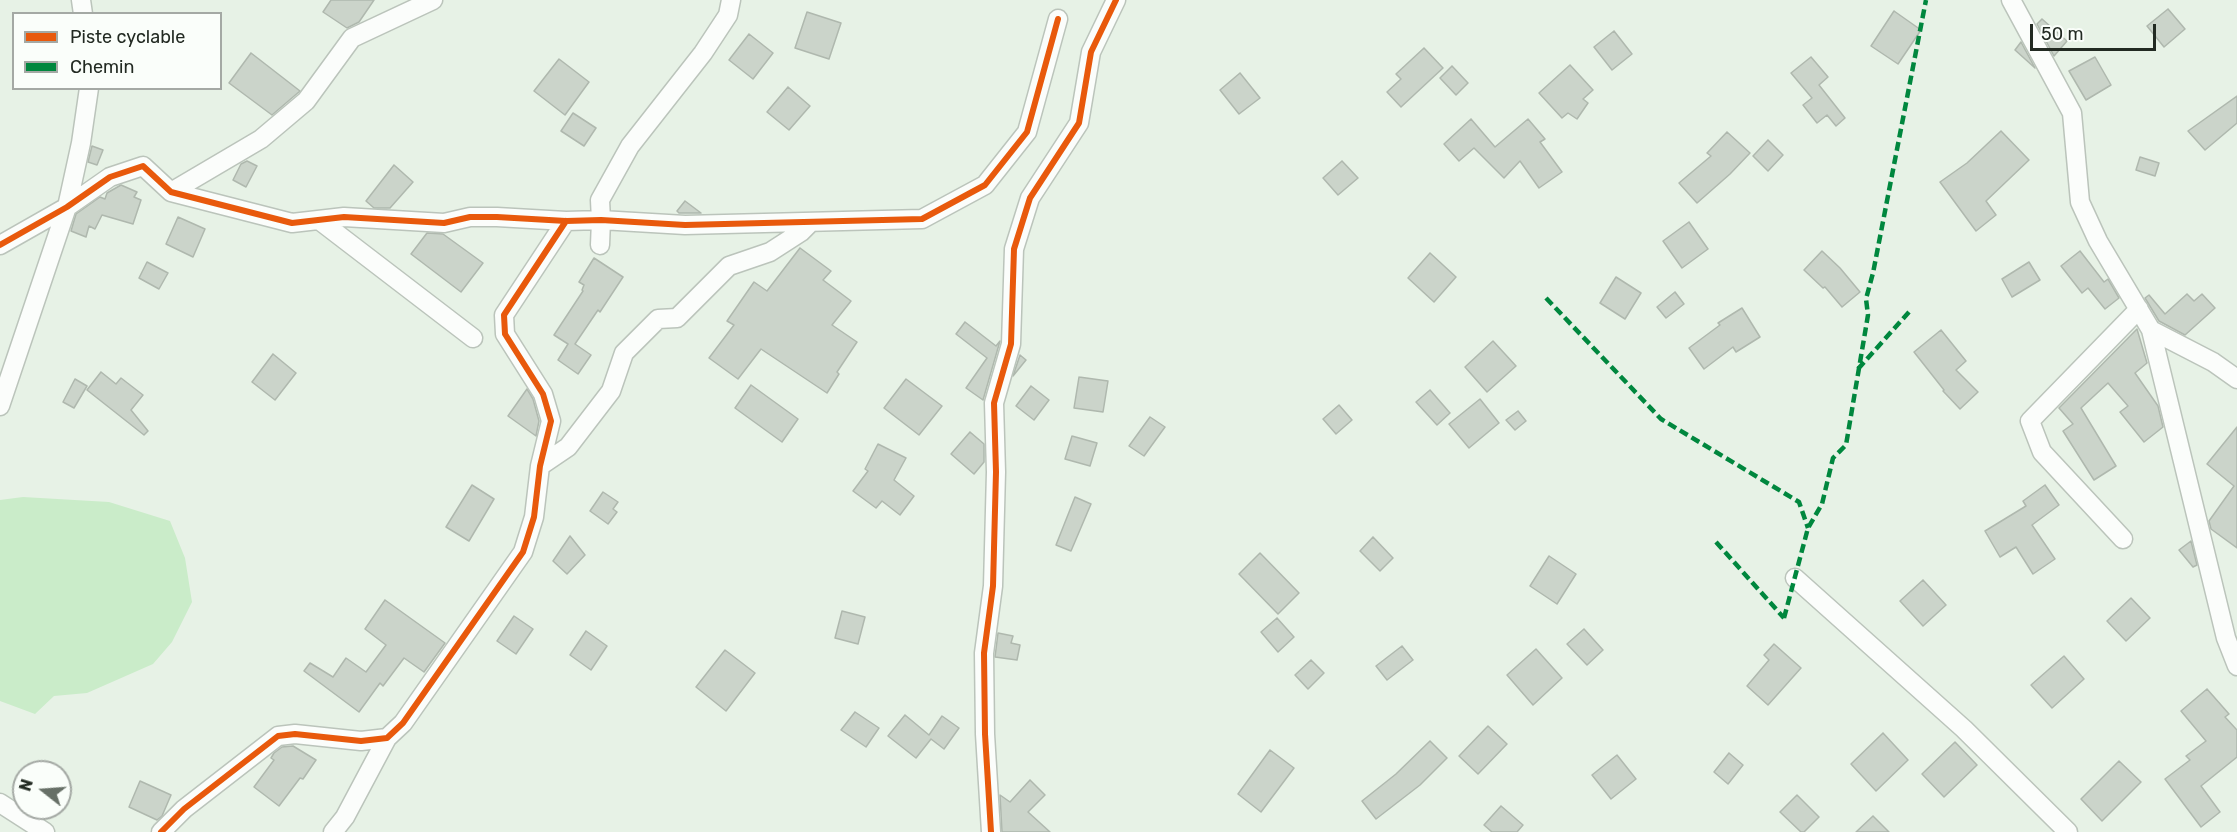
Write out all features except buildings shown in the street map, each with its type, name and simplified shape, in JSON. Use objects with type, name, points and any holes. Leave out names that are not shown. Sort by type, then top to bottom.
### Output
[{"type":"street","points":[[171,192],[261,139],[288,117],[306,101],[352,38],[433,0]]},
{"type":"street","points":[[600,245],[600,200],[630,146],[703,53],[728,15],[731,0]]},
{"type":"street","points":[[991,832],[985,734],[984,653],[993,586],[996,472],[994,403],[1011,344],[1014,249],[1030,198],[1079,123],[1091,52],[1116,0]]},
{"type":"street","points":[[2011,0],[2072,113],[2080,202],[2098,241],[2151,330],[2226,638],[2237,666]]},
{"type":"street","points":[[0,245],[67,207],[110,177],[143,166],[171,192],[292,223],[344,217],[444,223],[470,217],[497,216],[685,225],[922,219],[985,185],[1028,132],[1058,19]]},
{"type":"street","points":[[0,406],[67,207],[81,143],[89,90]]},
{"type":"street","points":[[319,220],[472,338]]},
{"type":"street","points":[[333,832],[345,817],[387,738],[403,723],[524,552],[534,517],[540,466],[551,421],[543,394],[505,334],[504,315],[566,221]]},
{"type":"street","points":[[540,466],[568,447],[610,391],[624,353],[658,319],[677,318],[729,266],[770,252],[801,232],[811,222]]},
{"type":"street","points":[[2123,539],[2042,452],[2030,421],[2139,309]]},
{"type":"street","points":[[2151,330],[2213,362],[2237,379]]},
{"type":"street","points":[[1795,578],[1964,729],[2068,832]]},
{"type":"street","points":[[161,832],[184,809],[278,736],[296,734],[361,741],[387,738]]},
{"type":"street","points":[[0,803],[45,832]]},
{"type":"green space","points":[[23,497],[109,502],[170,521],[185,558],[192,602],[172,642],[153,664],[87,693],[54,696],[35,714],[0,701],[0,500]]},
{"type":"marked path","points":[[1784,618],[1808,528],[1822,504],[1833,458],[1846,445],[1868,315],[1866,299],[1926,0]]},
{"type":"marked path","points":[[1546,298],[1661,419],[1799,502],[1808,528]]},
{"type":"marked path","points":[[1858,369],[1909,312]]},
{"type":"marked path","points":[[1716,542],[1784,618]]},
{"type":"cycle path","points":[[991,832],[985,734],[984,653],[993,586],[996,472],[994,403],[1011,344],[1014,249],[1030,198],[1079,123],[1091,52],[1116,0]]},
{"type":"cycle path","points":[[0,245],[67,207],[110,177],[143,166],[171,192],[292,223],[344,217],[444,223],[470,217],[497,217],[685,225],[922,219],[985,185],[1027,132],[1058,19]]},
{"type":"cycle path","points":[[161,832],[184,809],[278,736],[295,734],[361,741],[387,738],[403,723],[523,552],[534,517],[540,466],[551,421],[543,394],[505,334],[504,315],[566,221]]}]
